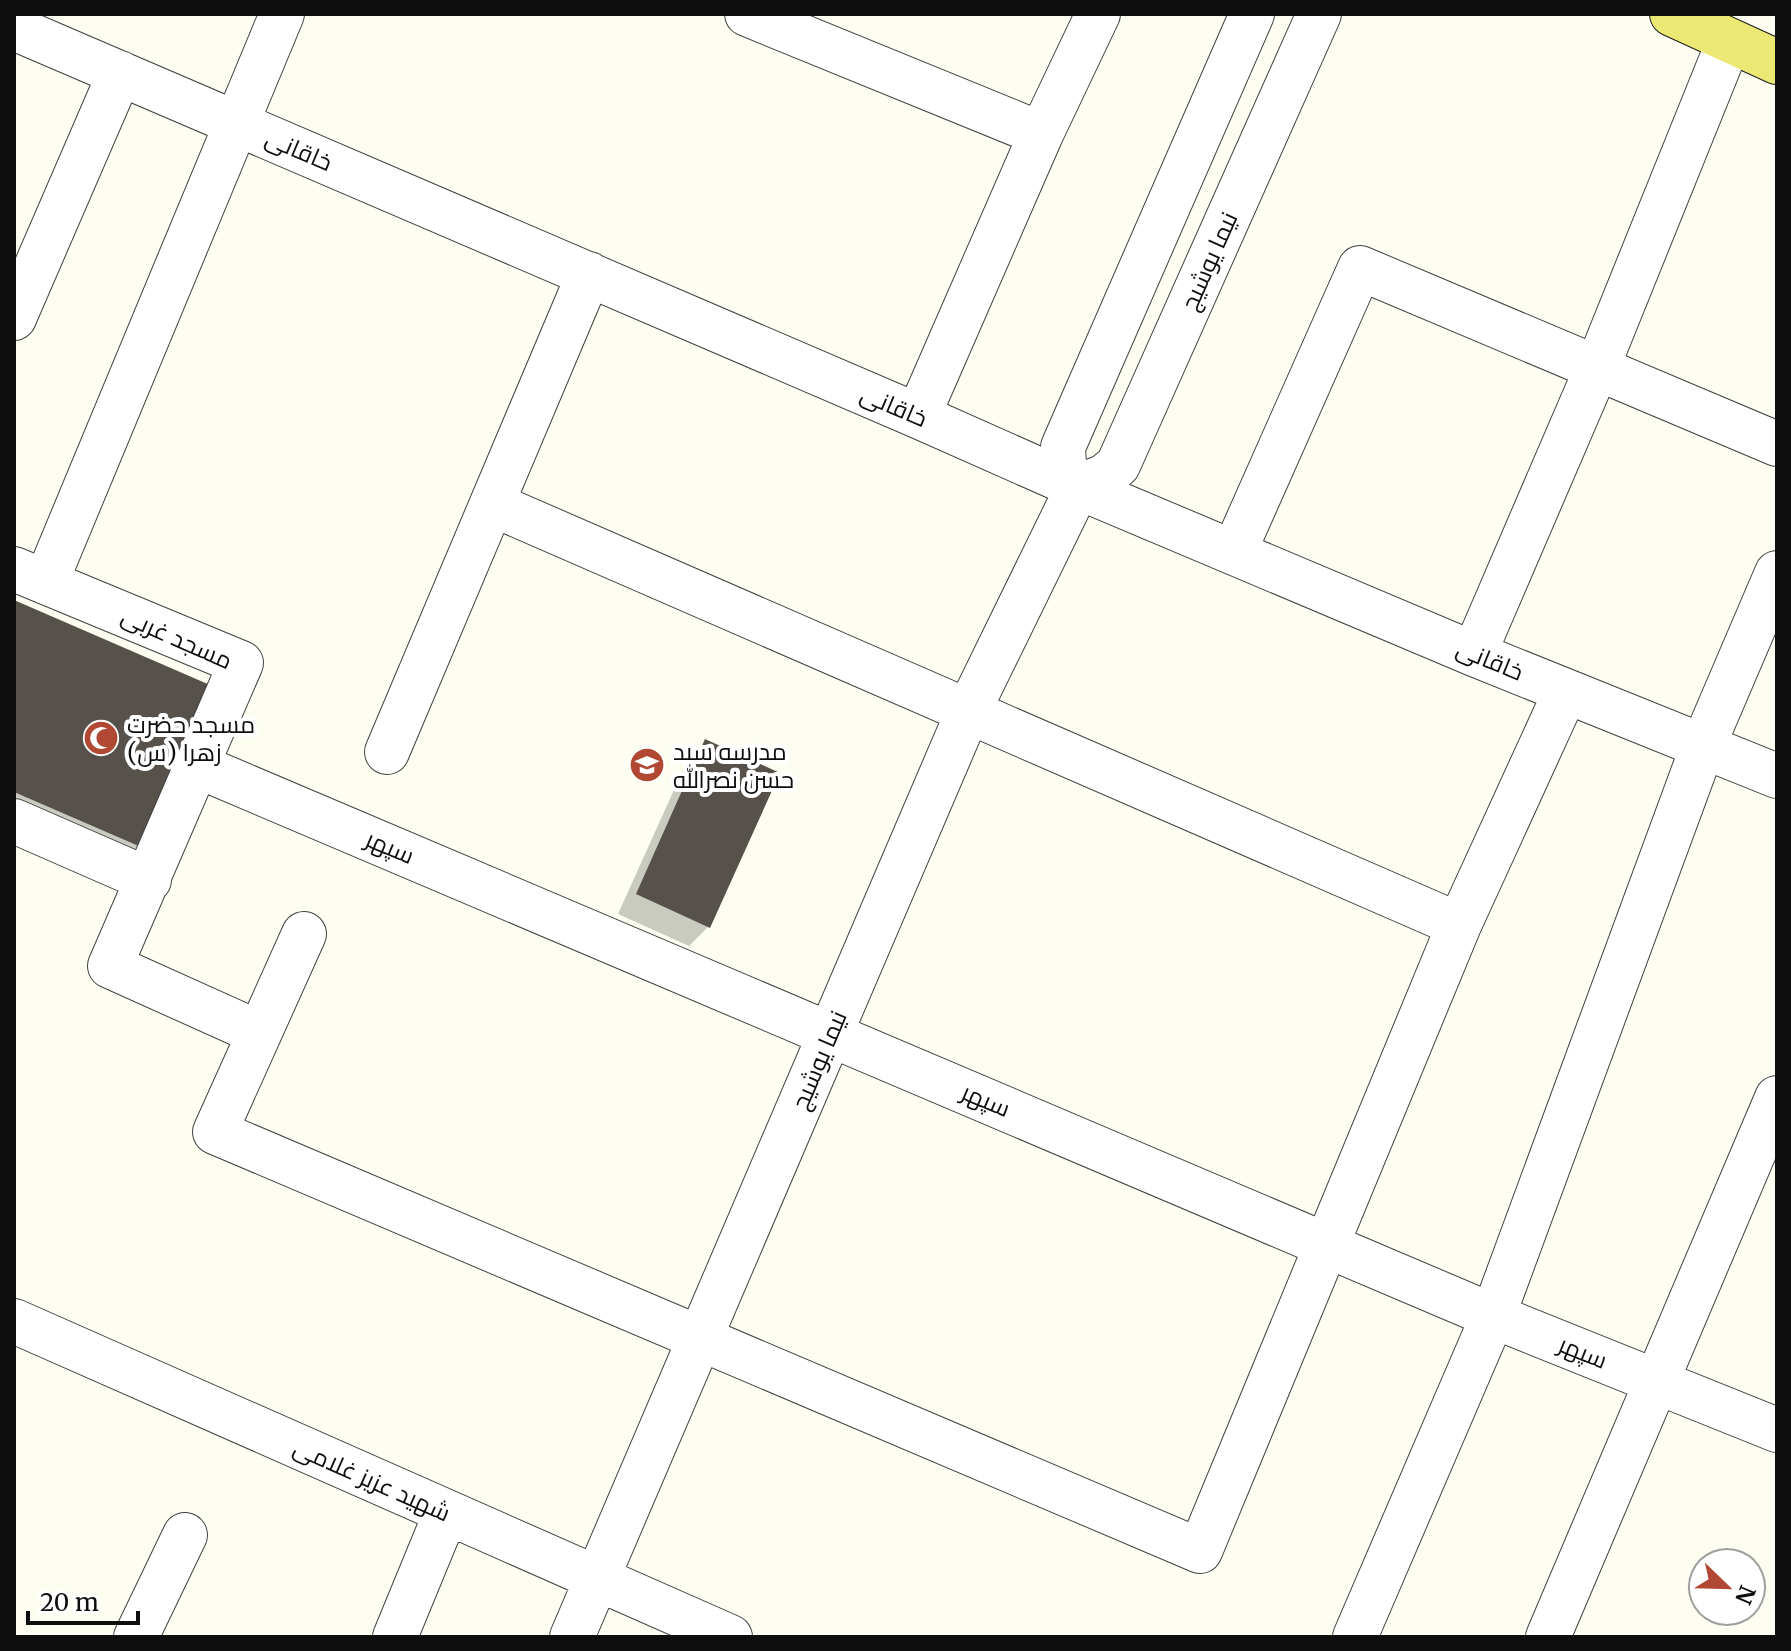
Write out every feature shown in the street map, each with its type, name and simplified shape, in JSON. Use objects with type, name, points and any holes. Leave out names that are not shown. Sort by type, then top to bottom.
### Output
[{"type":"main road","points":[[1672,14],[1777,62]]},
{"type":"street","points":[[30,575],[236,123],[282,14]]},
{"type":"street","points":[[747,14],[1041,134]]},
{"type":"street","points":[[918,416],[1041,134],[1098,14]]},
{"type":"street","points":[[1078,487],[1064,466],[1063,447],[1252,14]]},
{"type":"street","name":"نیما یوشیج","points":[[572,1637],[968,712],[1078,487],[1105,476],[1118,465],[1319,14]]},
{"type":"street","name":"خاقانی","points":[[14,28],[1078,487],[1474,654],[1777,776]]},
{"type":"street","points":[[1474,654],[1597,368],[1729,41]]},
{"type":"street","points":[[14,318],[120,73]]},
{"type":"street","points":[[1234,552],[1360,268],[1777,444]]},
{"type":"street","points":[[387,752],[589,274]]},
{"type":"street","points":[[492,504],[1459,925]]},
{"type":"street","points":[[1355,1637],[1493,1316],[1703,746],[1777,573]]},
{"type":"street","name":"مسجد غربی","points":[[30,575],[241,663],[198,766]]},
{"type":"street","points":[[304,934],[215,1132],[1200,1551],[1459,925],[1566,691]]},
{"type":"street","points":[[198,766],[110,966],[259,1033]]},
{"type":"street","name":"سپهر","points":[[198,766],[1493,1316],[1777,1430]]},
{"type":"street","points":[[14,821],[149,880]]},
{"type":"street","points":[[1548,1637],[1777,1098]]},
{"type":"street","name":"شهید عزیز غلامی","points":[[14,1321],[730,1637]]},
{"type":"street","points":[[395,1637],[446,1513]]},
{"type":"street","points":[[136,1637],[185,1535]]},
{"type":"building","name":"مسجد حضرت زهرا (س)","points":[[14,600],[210,685],[141,847],[14,792]]},
{"type":"building","name":"مدرسه سید حسن نصرالله","points":[[705,739],[780,773],[710,928],[636,894]]},
{"type":"place","name":"مسجد حضرت زهرا (س)","points":[[101,738]]},
{"type":"place","name":"مدرسه سید حسن نصرالله","points":[[647,765]]}]
